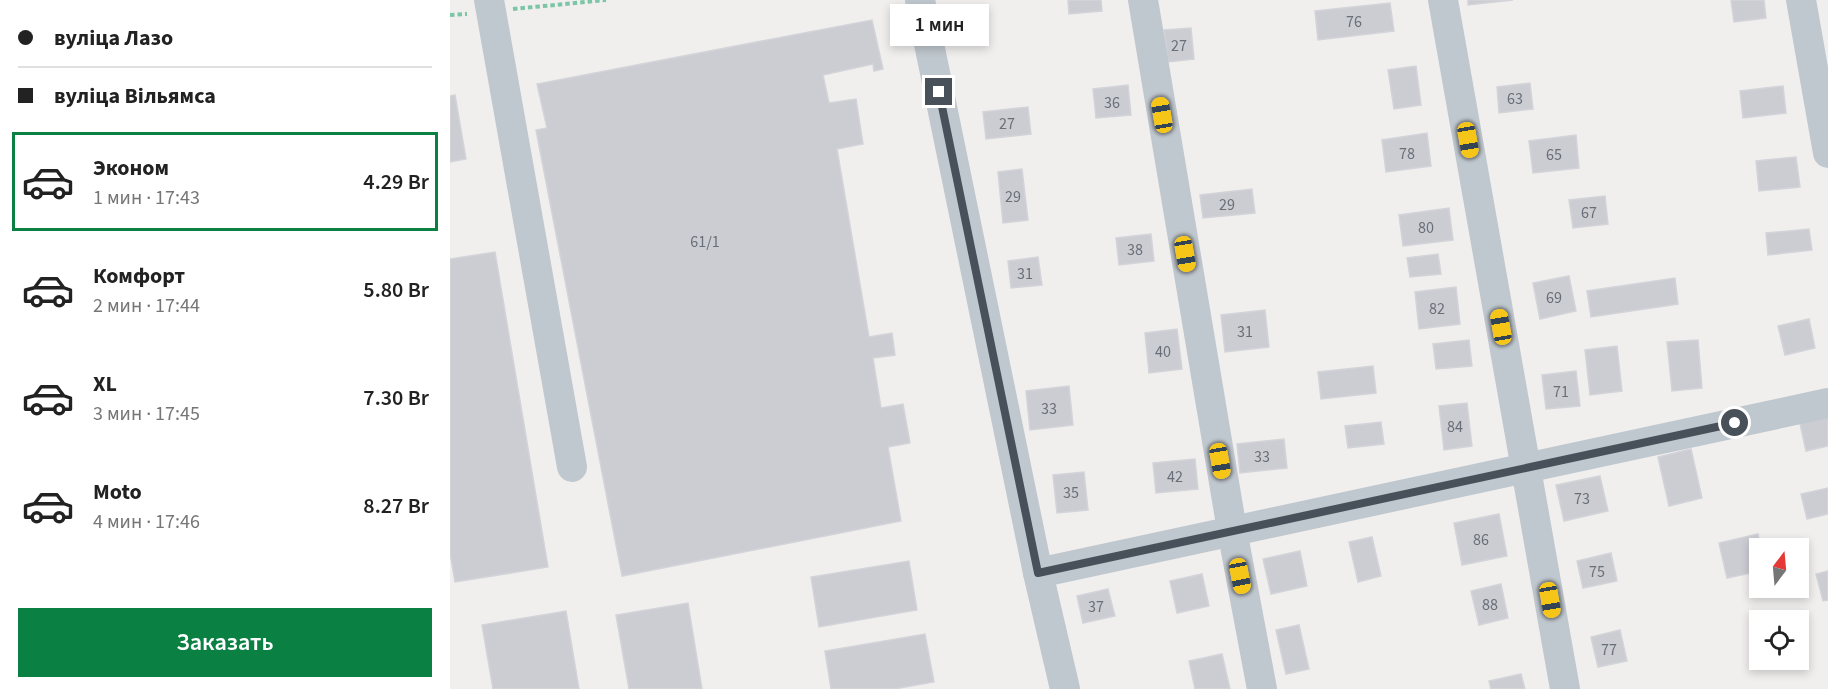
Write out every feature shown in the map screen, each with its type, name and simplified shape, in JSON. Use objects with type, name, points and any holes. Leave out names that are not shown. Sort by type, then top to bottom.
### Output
[{"type":"street","points":[[920,0],[1038,573],[1065,689]]},
{"type":"street","points":[[1143,0],[1232,530],[1262,689]]},
{"type":"street","points":[[1443,0],[1565,689]]},
{"type":"street","points":[[1801,0],[1828,153]]},
{"type":"street","points":[[490,6],[573,467]]},
{"type":"street","points":[[1038,573],[1828,403]]},
{"type":"path","points":[[450,15],[490,6],[606,0]]},
{"type":"building","points":[[1068,0],[1101,0],[1102,11],[1069,14]]},
{"type":"building","points":[[1468,0],[1513,0],[1468,5]]},
{"type":"building","points":[[1731,0],[1764,0],[1766,18],[1734,22]]},
{"type":"building","points":[[1390,3],[1394,31],[1318,40],[1315,11]]},
{"type":"building","points":[[872,20],[883,69],[874,71],[873,64],[823,75],[829,103],[856,99],[863,144],[837,149],[869,337],[892,333],[895,355],[873,358],[881,408],[903,404],[910,443],[888,447],[901,521],[622,576],[536,130],[547,128],[537,84]]},
{"type":"building","points":[[1191,28],[1194,59],[1168,62],[1164,30]]},
{"type":"building","points":[[1416,66],[1421,105],[1394,109],[1388,70]]},
{"type":"building","points":[[1530,83],[1533,109],[1499,113],[1497,87]]},
{"type":"building","points":[[1128,85],[1131,115],[1096,118],[1093,89]]},
{"type":"building","points":[[1783,86],[1786,113],[1743,118],[1740,91]]},
{"type":"building","points":[[455,95],[466,159],[450,162],[450,96]]},
{"type":"building","points":[[1028,107],[1031,134],[986,139],[983,112]]},
{"type":"building","points":[[1427,133],[1431,166],[1386,172],[1382,140]]},
{"type":"building","points":[[1576,135],[1579,168],[1533,173],[1529,141]]},
{"type":"building","points":[[1796,157],[1800,187],[1759,191],[1756,161]]},
{"type":"building","points":[[1022,169],[1028,220],[1003,223],[998,172]]},
{"type":"building","points":[[1252,189],[1255,213],[1203,218],[1200,195]]},
{"type":"building","points":[[1605,196],[1608,224],[1573,228],[1569,200]]},
{"type":"building","points":[[1449,208],[1453,240],[1403,246],[1399,215]]},
{"type":"building","points":[[1809,229],[1812,250],[1768,255],[1766,233]]},
{"type":"building","points":[[1151,234],[1154,261],[1119,265],[1116,238]]},
{"type":"building","points":[[495,252],[548,567],[455,582],[450,553],[450,259]]},
{"type":"building","points":[[1438,254],[1441,274],[1410,277],[1407,258]]},
{"type":"building","points":[[1038,257],[1042,285],[1011,288],[1008,261]]},
{"type":"building","points":[[1569,276],[1576,311],[1540,319],[1533,283]]},
{"type":"building","points":[[1675,278],[1678,304],[1591,317],[1587,291]]},
{"type":"building","points":[[1456,287],[1460,324],[1419,329],[1415,292]]},
{"type":"building","points":[[1265,310],[1269,347],[1225,352],[1221,315]]},
{"type":"building","points":[[1809,319],[1815,348],[1785,355],[1778,326]]},
{"type":"building","points":[[1177,329],[1182,369],[1149,373],[1145,333]]},
{"type":"building","points":[[1469,340],[1472,366],[1436,369],[1433,344]]},
{"type":"building","points":[[1698,340],[1702,388],[1672,391],[1667,342]]},
{"type":"building","points":[[1617,346],[1622,391],[1590,395],[1585,350]]},
{"type":"building","points":[[1373,366],[1376,393],[1321,399],[1318,372]]},
{"type":"building","points":[[1576,371],[1580,406],[1546,409],[1542,375]]},
{"type":"building","points":[[1069,386],[1073,425],[1030,430],[1026,391]]},
{"type":"building","points":[[1467,403],[1472,446],[1444,450],[1439,406]]},
{"type":"building","points":[[1828,413],[1828,446],[1806,451],[1799,419]]},
{"type":"building","points":[[1381,422],[1384,444],[1348,448],[1345,426]]},
{"type":"building","points":[[1284,439],[1287,468],[1240,473],[1237,444]]},
{"type":"building","points":[[1691,449],[1702,498],[1669,506],[1658,457]]},
{"type":"building","points":[[1195,459],[1198,489],[1156,493],[1153,463]]},
{"type":"building","points":[[1084,472],[1088,510],[1057,513],[1053,475]]},
{"type":"building","points":[[1600,476],[1608,511],[1564,521],[1556,485]]},
{"type":"building","points":[[1828,488],[1828,514],[1807,519],[1801,494]]},
{"type":"building","points":[[1499,514],[1507,556],[1462,565],[1454,523]]},
{"type":"building","points":[[1758,534],[1759,538],[1749,538],[1749,573],[1727,578],[1719,543]]},
{"type":"building","points":[[1372,537],[1381,576],[1358,582],[1349,542]]},
{"type":"building","points":[[1300,551],[1307,586],[1271,594],[1263,559]]},
{"type":"building","points":[[1611,553],[1617,581],[1583,588],[1577,561]]},
{"type":"building","points":[[909,561],[917,610],[819,627],[811,577]]},
{"type":"building","points":[[1828,571],[1828,600],[1823,601],[1816,574]]},
{"type":"building","points":[[1202,574],[1209,606],[1177,613],[1170,581]]},
{"type":"building","points":[[1501,584],[1508,618],[1479,625],[1471,591]]},
{"type":"building","points":[[1108,589],[1115,616],[1083,623],[1077,596]]},
{"type":"building","points":[[688,603],[702,689],[629,689],[616,615]]},
{"type":"building","points":[[566,611],[579,689],[493,689],[482,625]]},
{"type":"building","points":[[1299,625],[1309,669],[1286,674],[1276,630]]},
{"type":"building","points":[[1620,630],[1627,661],[1598,667],[1591,637]]},
{"type":"building","points":[[925,634],[934,682],[894,689],[831,689],[825,651]]},
{"type":"building","points":[[1222,654],[1230,689],[1195,689],[1189,661]]},
{"type":"building","points":[[1521,674],[1525,689],[1491,689],[1489,681]]},
{"type":"route","points":[[939,92],[1038,573],[1735,423]]}]
